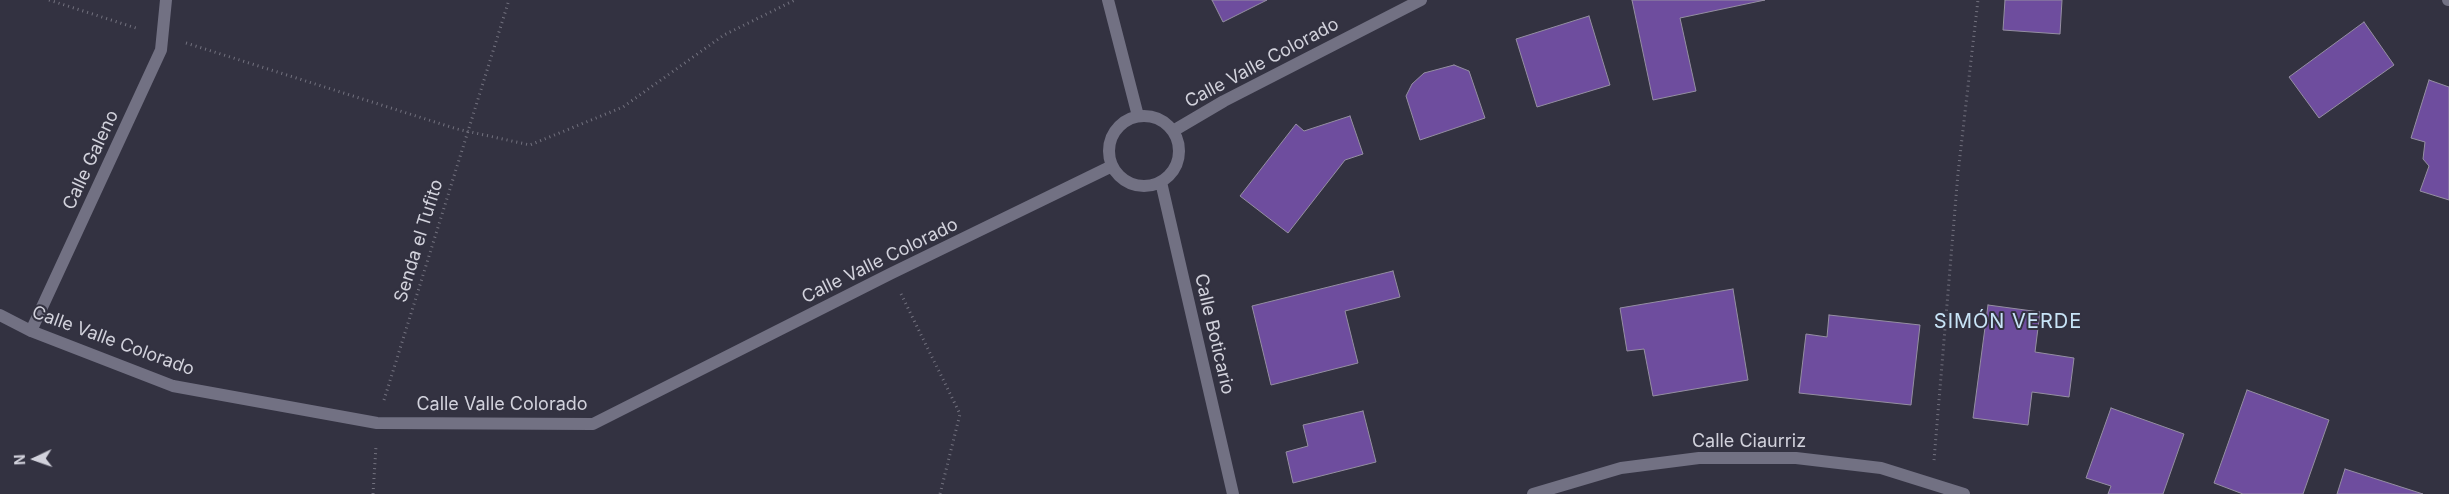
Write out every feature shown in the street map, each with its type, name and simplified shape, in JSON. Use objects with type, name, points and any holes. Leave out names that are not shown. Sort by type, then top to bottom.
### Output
[{"type":"street","name":"Calle Galeno","points":[[32,331],[161,50],[166,0]]},
{"type":"street","points":[[1108,0],[1138,116]]},
{"type":"street","name":"Calle Valle Colorado","points":[[1173,131],[1224,101],[1421,0]]},
{"type":"street","points":[[1138,116],[1158,119],[1173,131],[1178,142],[1176,164],[1171,174],[1162,182],[1151,186],[1139,186],[1128,183],[1119,176],[1112,166],[1108,156],[1112,135],[1119,126],[1138,116]]},
{"type":"street","name":"Calle Valle Colorado","points":[[0,315],[32,331],[173,386],[377,423],[593,424],[890,274],[1112,166]]},
{"type":"street","name":"Calle Boticario","points":[[1162,182],[1233,493]]},
{"type":"street","name":"Calle Ciaurriz","points":[[1533,494],[1621,468],[1700,458],[1796,458],[1881,468],[1964,494]]},
{"type":"path","points":[[49,0],[468,131],[530,145],[623,107],[724,36],[795,0]]},
{"type":"path","name":"Senda el Tufito","points":[[373,494],[377,423],[509,0]]},
{"type":"path","points":[[1932,483],[1958,173],[1978,0]]},
{"type":"path","points":[[890,274],[960,414],[940,494]]},
{"type":"building","points":[[1212,0],[1267,0],[1223,22]]},
{"type":"building","points":[[1632,0],[1765,0],[1680,18],[1696,91],[1653,100]]},
{"type":"building","points":[[2005,0],[2062,0],[2060,34],[2003,30]]},
{"type":"building","points":[[1589,16],[1610,85],[1537,107],[1516,39]]},
{"type":"building","points":[[2364,22],[2394,65],[2319,118],[2289,77]]},
{"type":"building","points":[[1454,65],[1469,71],[1485,118],[1420,140],[1406,96],[1412,84],[1424,73]]},
{"type":"building","points":[[2429,80],[2449,87],[2449,200],[2420,191],[2429,166],[2423,159],[2425,142],[2411,138]]},
{"type":"building","points":[[1350,116],[1363,154],[1345,160],[1288,233],[1240,196],[1296,124],[1304,131]]},
{"type":"building","points":[[1393,271],[1400,297],[1345,311],[1358,363],[1271,385],[1252,306]]},
{"type":"building","points":[[1733,289],[1748,380],[1653,396],[1644,349],[1627,351],[1620,308]]},
{"type":"building","points":[[1988,305],[2040,312],[2035,352],[2074,358],[2069,397],[2032,392],[2028,425],[1973,418]]},
{"type":"building","points":[[1829,315],[1920,325],[1911,405],[1799,393],[1806,334],[1827,337]]},
{"type":"building","points":[[2247,390],[2329,420],[2303,494],[2243,494],[2214,483]]},
{"type":"building","points":[[2111,408],[2184,434],[2163,494],[2108,494],[2111,486],[2086,478]]},
{"type":"building","points":[[1363,411],[1376,462],[1293,483],[1286,452],[1308,446],[1303,425]]},
{"type":"building","points":[[2345,469],[2423,494],[2337,494]]},
{"type":"district","name":"SIMÓN VERDE","points":[[2008,322]]}]
